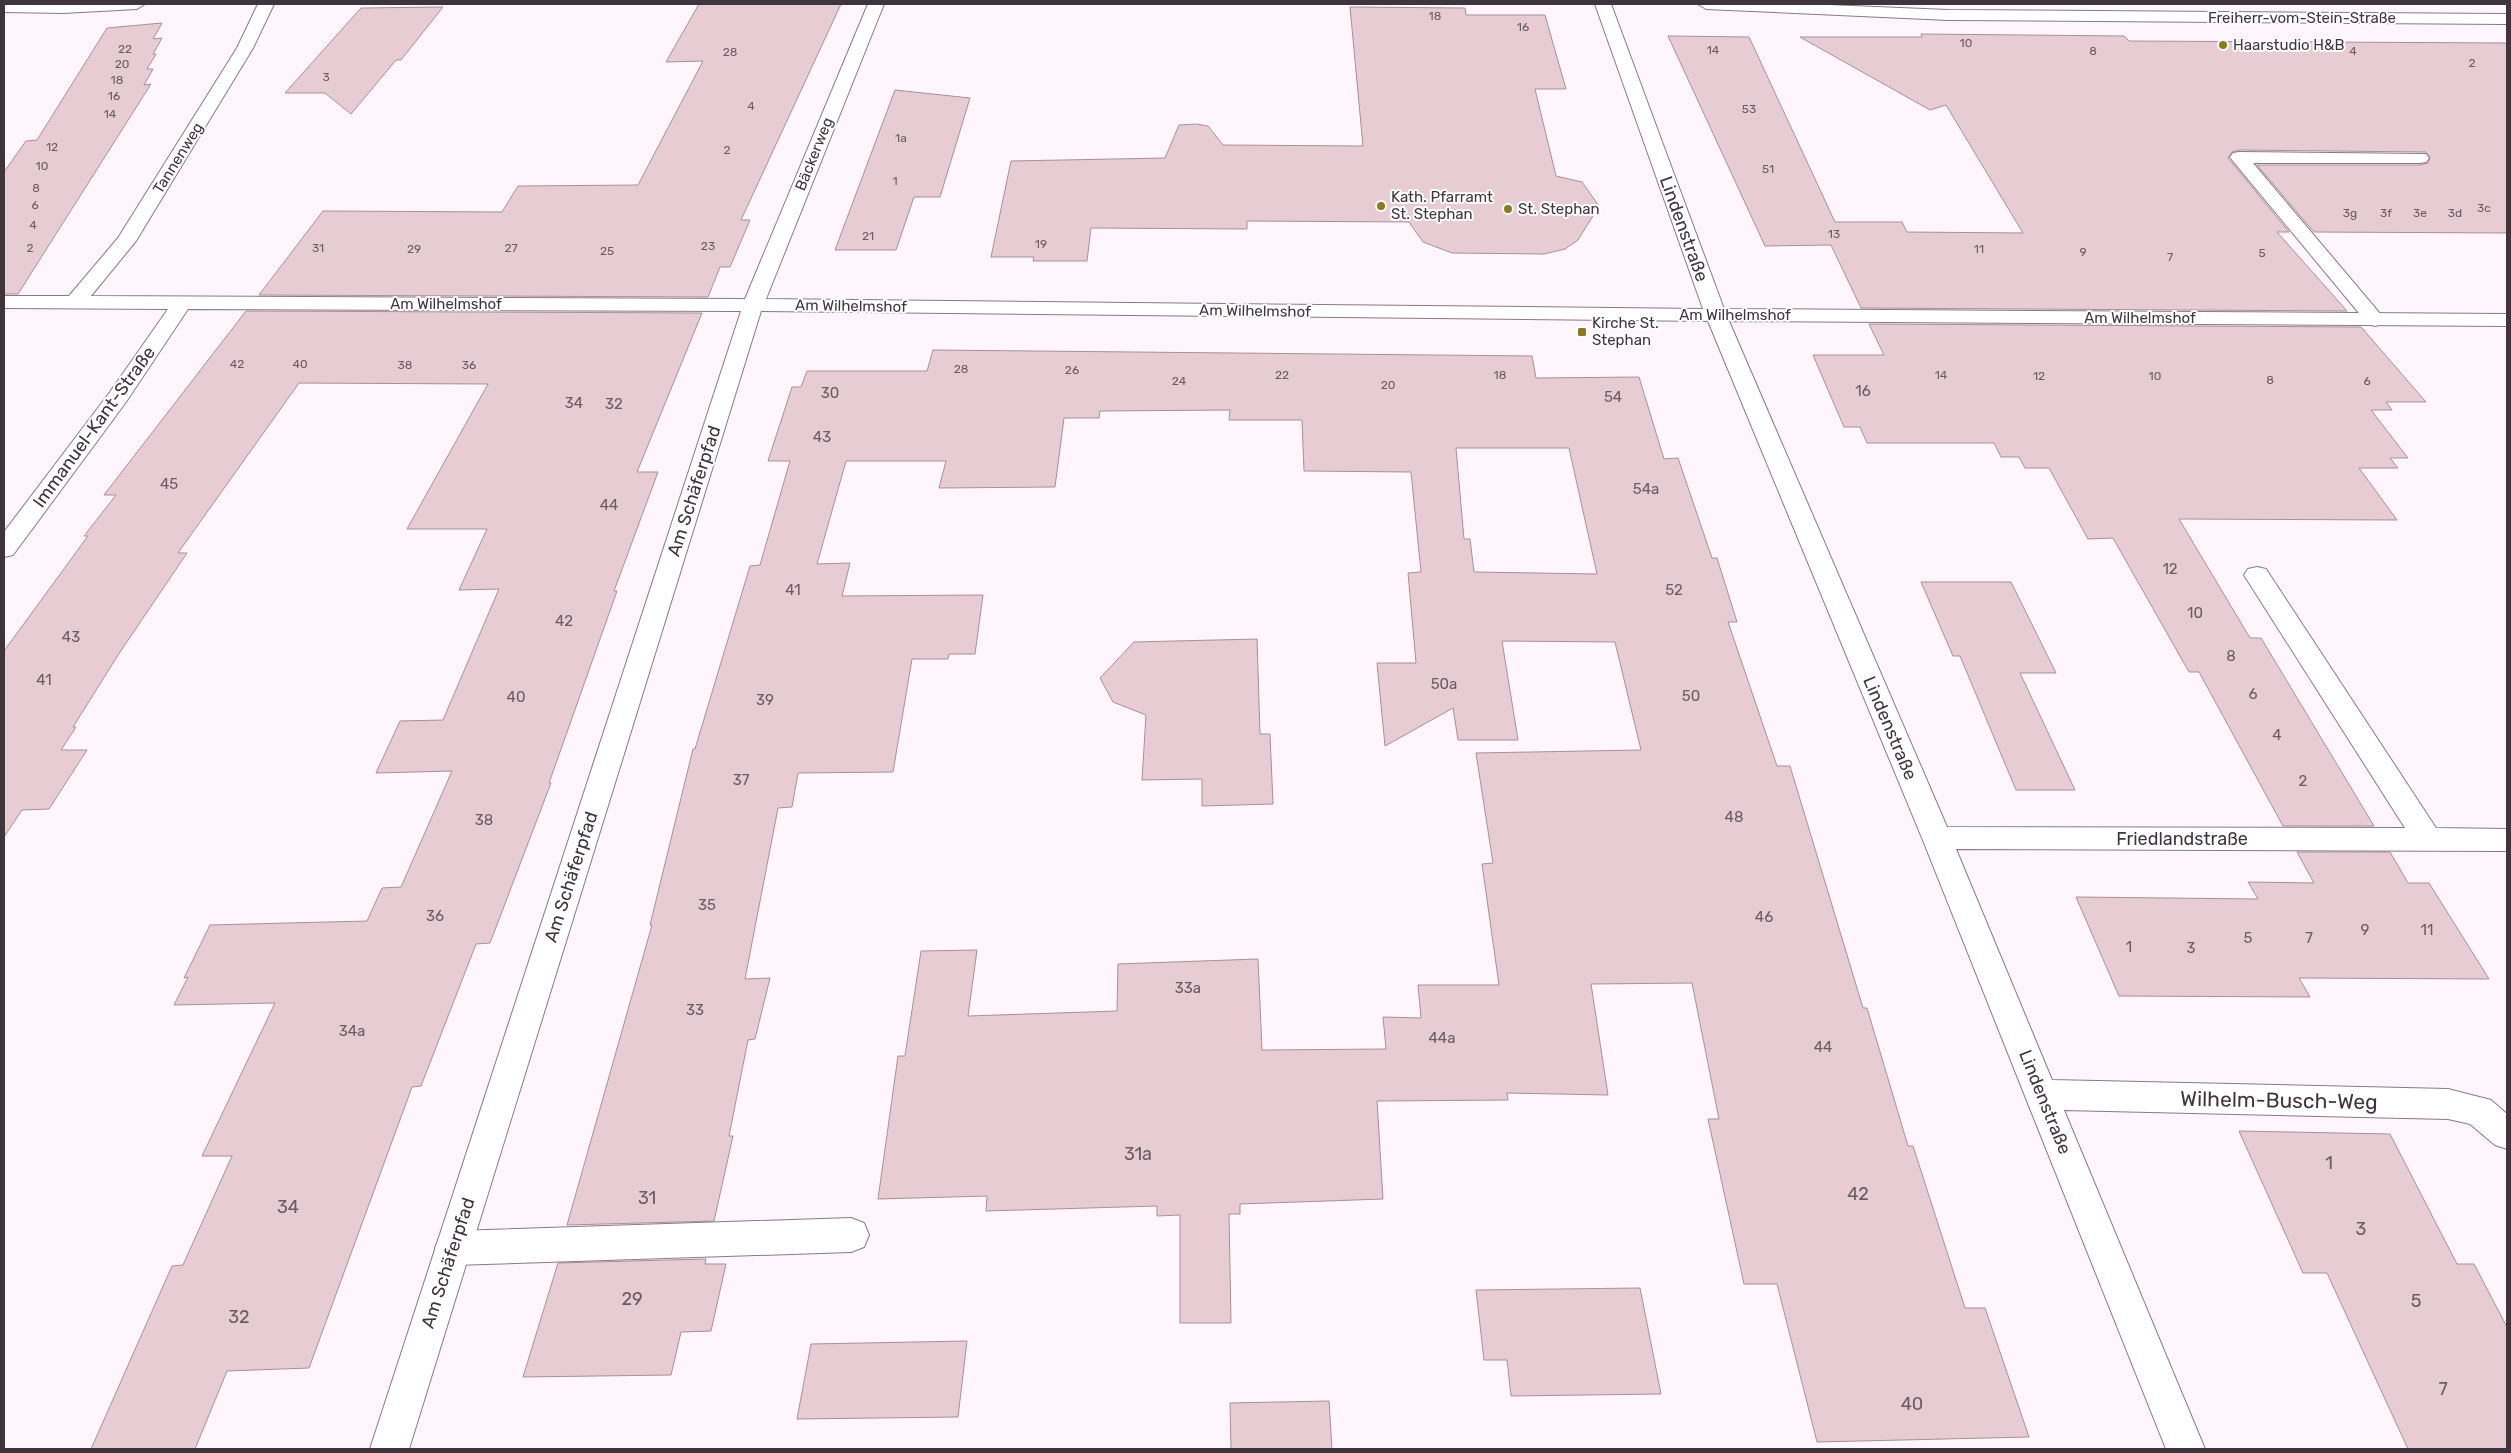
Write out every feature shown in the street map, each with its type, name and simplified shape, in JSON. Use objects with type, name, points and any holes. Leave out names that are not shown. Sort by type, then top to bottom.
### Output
[{"type":"street","points":[[4,7],[63,8],[137,4]]},
{"type":"street","name":"Tannenweg","points":[[76,302],[126,241],[245,48],[266,4]]},
{"type":"street","name":"Bäckerweg","points":[[753,305],[876,4]]},
{"type":"street","name":"Lindenstraße","points":[[1603,4],[1716,315],[1937,838],[2184,1449]]},
{"type":"street","name":"Freiherr-vom-Stein-Straße","points":[[1706,4],[1948,15],[2507,19]]},
{"type":"street","points":[[2178,4],[2192,17]]},
{"type":"street","points":[[2376,320],[2239,157],[2420,158]]},
{"type":"street","name":"Am Wilhelmshof","points":[[4,302],[753,305],[1716,315],[2507,320]]},
{"type":"street","name":"Immanuel-Kant-Straße","points":[[4,550],[118,397],[182,303]]},
{"type":"street","name":"Am Schäferpfad","points":[[389,1449],[753,305]]},
{"type":"street","points":[[2257,575],[2428,840]]},
{"type":"street","name":"Friedlandstraße","points":[[1937,838],[2507,840]]},
{"type":"street","name":"Wilhelm-Busch-Weg","points":[[2042,1095],[2448,1104],[2479,1111],[2507,1134]]},
{"type":"street","points":[[453,1248],[851,1234]]},
{"type":"building","points":[[699,4],[841,4],[741,220],[750,220],[730,267],[720,267],[708,297],[259,295],[323,211],[502,212],[518,186],[638,185],[703,61],[666,62]]},
{"type":"building","points":[[443,7],[401,60],[396,60],[351,114],[325,93],[285,93],[361,8]]},
{"type":"building","points":[[1350,7],[1465,8],[1466,15],[1545,15],[1566,89],[1535,89],[1556,176],[1582,182],[1599,206],[1578,240],[1565,249],[1544,254],[1452,253],[1423,242],[1409,222],[1247,221],[1247,229],[1091,228],[1087,261],[1033,261],[1034,257],[991,257],[1011,161],[1165,158],[1179,125],[1196,124],[1208,126],[1223,145],[1363,146]]},
{"type":"building","points":[[162,23],[153,39],[162,38],[153,54],[156,54],[147,69],[153,69],[144,85],[151,84],[18,294],[4,294],[4,172],[26,141],[37,140],[107,28]]},
{"type":"building","points":[[1921,34],[2124,36],[2129,41],[2507,43],[2507,233],[2314,232],[2257,165],[2420,165],[2428,163],[2430,157],[2426,152],[2239,150],[2232,152],[2228,158],[2289,232],[2277,232],[2347,311],[1861,308],[1831,245],[1765,246],[1668,36],[1749,37],[1835,222],[1902,222],[1907,232],[2023,233],[1946,105],[1930,110],[1800,37],[1922,37]]},
{"type":"building","points":[[895,90],[970,98],[940,197],[914,197],[896,250],[835,250]]},
{"type":"building","points":[[246,311],[702,313],[637,472],[658,472],[614,591],[617,591],[549,783],[551,783],[490,943],[476,944],[421,1086],[412,1087],[309,1368],[227,1371],[195,1449],[91,1449],[172,1266],[183,1265],[232,1156],[202,1156],[275,1003],[174,1005],[188,977],[184,978],[210,925],[367,921],[382,888],[401,887],[452,771],[376,773],[400,721],[443,720],[499,589],[459,590],[487,529],[407,529],[488,384],[299,383],[178,553],[187,553],[120,652],[73,727],[76,727],[61,750],[87,750],[49,809],[22,810],[4,837],[4,651],[88,536],[84,536],[116,495],[104,495]]},
{"type":"building","points":[[1869,324],[2361,327],[2426,402],[2386,402],[2392,410],[2371,410],[2408,458],[2390,458],[2398,468],[2359,468],[2397,520],[2179,519],[2250,638],[2261,638],[2374,826],[2283,826],[2199,672],[2189,672],[2113,538],[2088,539],[2049,468],[2025,468],[2019,457],[2001,457],[1994,443],[1867,443],[1860,427],[1844,427],[1813,355],[1884,355]]},
{"type":"building","points":[[933,350],[1532,356],[1536,378],[1639,377],[1664,459],[1678,458],[1712,558],[1717,558],[1737,622],[1728,622],[1777,766],[1790,766],[1863,1008],[1867,1008],[1908,1146],[1913,1146],[1965,1308],[1985,1308],[2029,1437],[1817,1442],[1777,1284],[1744,1284],[1708,1119],[1719,1119],[1692,983],[1591,984],[1608,1095],[1507,1093],[1508,1100],[1377,1101],[1383,1199],[1240,1204],[1240,1214],[1229,1214],[1231,1323],[1180,1323],[1180,1215],[1157,1216],[1157,1206],[986,1211],[987,1196],[878,1199],[898,1056],[905,1056],[921,951],[977,950],[968,1016],[1117,1011],[1118,964],[1258,959],[1262,1050],[1386,1049],[1383,1017],[1421,1018],[1418,985],[1499,985],[1482,864],[1493,863],[1476,753],[1641,750],[1615,642],[1502,641],[1518,740],[1458,740],[1453,708],[1385,746],[1377,663],[1416,663],[1408,573],[1421,572],[1411,472],[1304,471],[1302,420],[1229,420],[1230,410],[1100,411],[1099,418],[1064,418],[1055,487],[939,488],[946,461],[846,461],[817,564],[850,563],[842,596],[983,595],[975,654],[949,654],[948,659],[912,659],[893,772],[798,773],[792,807],[778,808],[745,979],[770,978],[755,1039],[748,1040],[729,1136],[733,1136],[714,1221],[567,1225],[652,925],[650,925],[693,749],[695,749],[750,566],[760,565],[790,461],[768,461],[792,387],[801,387],[807,371],[927,371]],"holes":[[[1456,448],[1569,448],[1597,574],[1474,572],[1470,539],[1464,539]]]},
{"type":"building","points":[[1921,582],[2011,582],[2056,673],[2020,673],[2075,790],[2016,790],[1960,656],[1953,656]]},
{"type":"building","points":[[1257,639],[1260,734],[1270,734],[1273,804],[1202,806],[1202,779],[1142,780],[1146,715],[1113,702],[1100,678],[1134,642]]},
{"type":"building","points":[[2297,852],[2390,852],[2408,883],[2429,883],[2489,979],[2299,978],[2310,997],[2119,996],[2076,897],[2258,899],[2248,882],[2314,883]]},
{"type":"building","points":[[2239,1131],[2390,1134],[2457,1264],[2474,1264],[2507,1327],[2507,1449],[2408,1449],[2327,1273],[2303,1273]]},
{"type":"building","points":[[706,1259],[705,1264],[726,1264],[711,1331],[681,1332],[671,1375],[523,1377],[558,1263]]},
{"type":"building","points":[[1640,1288],[1661,1394],[1511,1396],[1507,1360],[1484,1360],[1476,1290]]},
{"type":"building","points":[[967,1341],[958,1417],[797,1419],[811,1344]]},
{"type":"building","points":[[1329,1401],[1332,1449],[1231,1449],[1230,1403]]},
{"type":"place","name":"Haarstudio H&B","points":[[2223,45]]},
{"type":"place","name":"Kath. Pfarramt St. Stephan","points":[[1381,206]]},
{"type":"place","name":"St. Stephan","points":[[1508,209]]},
{"type":"place","name":"Kirche St. Stephan","points":[[1582,332]]}]
